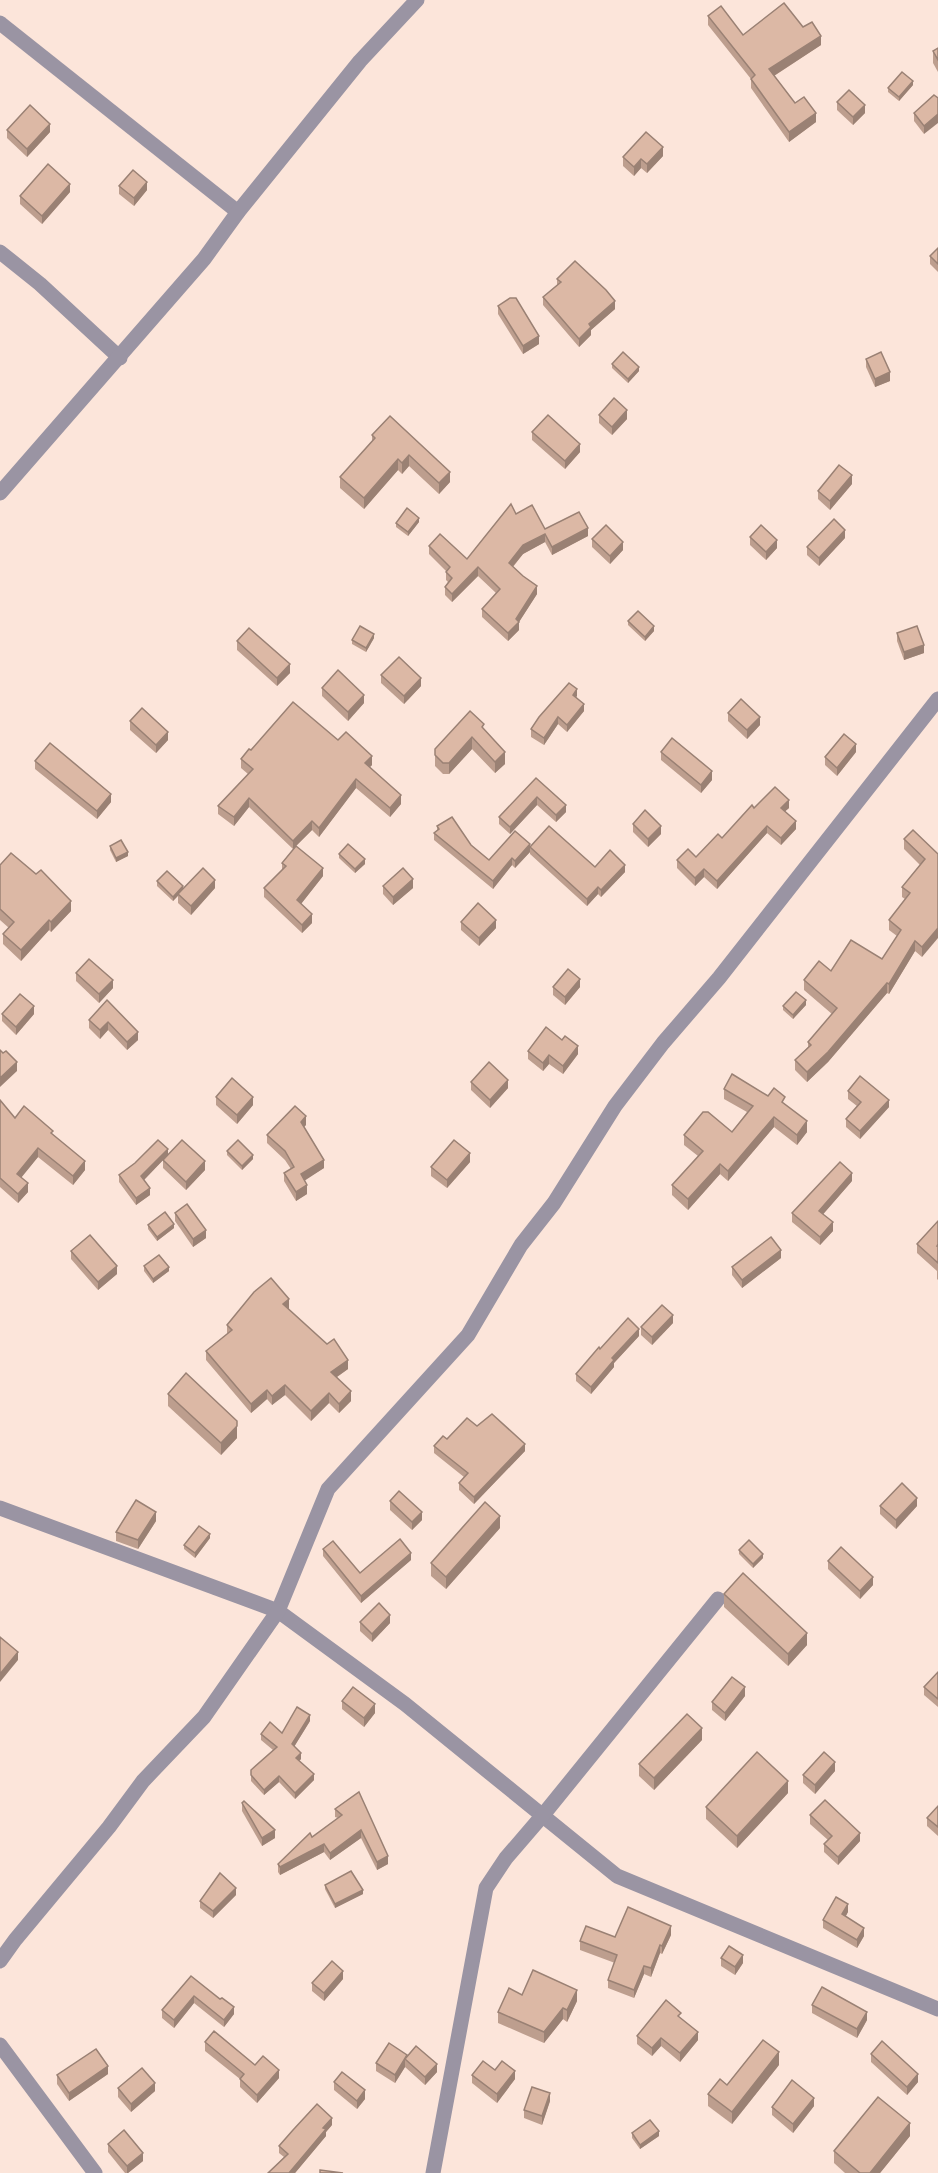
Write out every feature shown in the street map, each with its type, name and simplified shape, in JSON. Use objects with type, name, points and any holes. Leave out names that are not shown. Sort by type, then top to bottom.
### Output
[{"type":"street","points":[[2,486],[120,358],[204,259],[238,212],[360,61],[417,0]]},
{"type":"street","points":[[0,23],[238,212]]},
{"type":"street","points":[[0,252],[40,284],[120,358]]},
{"type":"street","points":[[0,1962],[21,1931],[109,1827],[143,1781],[204,1718],[278,1611],[328,1489],[468,1335],[521,1245],[554,1203],[615,1106],[663,1043],[719,978],[938,699]]},
{"type":"street","points":[[0,1508],[278,1611],[405,1704],[617,1876],[938,2009]]},
{"type":"street","points":[[432,2173],[486,1888],[506,1858],[718,1599]]},
{"type":"street","points":[[0,2045],[95,2173]]},
{"type":"building","points":[[784,3],[803,27],[812,22],[821,36],[769,69],[795,103],[804,97],[816,113],[789,132],[751,79],[755,75],[708,16],[721,6],[743,35]]},
{"type":"building","points":[[938,48],[938,60],[933,51]]},
{"type":"building","points":[[902,72],[913,81],[899,97],[888,88]]},
{"type":"building","points":[[849,90],[865,105],[853,117],[837,102]]},
{"type":"building","points":[[934,95],[938,98],[938,114],[924,126],[914,113]]},
{"type":"building","points":[[30,105],[50,124],[27,149],[7,130]]},
{"type":"building","points":[[646,132],[663,147],[647,164],[641,159],[634,167],[623,157]]},
{"type":"building","points":[[48,164],[70,184],[42,216],[20,196]]},
{"type":"building","points":[[133,170],[147,182],[134,198],[119,186]]},
{"type":"building","points":[[938,248],[938,264],[930,256]]},
{"type":"building","points":[[575,261],[615,301],[589,324],[591,327],[579,339],[543,297],[561,282],[557,279]]},
{"type":"building","points":[[510,298],[516,298],[539,336],[523,346],[498,306]]},
{"type":"building","points":[[623,352],[639,367],[628,379],[612,364]]},
{"type":"building","points":[[881,352],[890,372],[875,379],[866,359]]},
{"type":"building","points":[[614,398],[627,410],[612,427],[599,415]]},
{"type":"building","points":[[548,415],[580,444],[565,461],[532,432]]},
{"type":"building","points":[[390,416],[450,472],[439,483],[409,455],[402,463],[398,459],[364,498],[340,477],[375,438],[372,435]]},
{"type":"building","points":[[839,465],[852,475],[830,501],[818,491]]},
{"type":"building","points":[[511,504],[516,514],[532,505],[545,529],[579,512],[588,528],[552,547],[545,534],[523,545],[509,563],[537,586],[516,619],[519,622],[508,633],[482,609],[500,589],[478,567],[452,594],[445,587],[452,578],[446,572],[450,567],[429,546],[440,534],[467,559]]},
{"type":"building","points":[[407,508],[419,518],[408,532],[396,523]]},
{"type":"building","points":[[834,519],[845,530],[819,558],[807,547]]},
{"type":"building","points":[[606,525],[623,542],[610,556],[592,539]]},
{"type":"building","points":[[761,525],[777,540],[766,552],[750,537]]},
{"type":"building","points":[[638,611],[654,626],[645,637],[628,621]]},
{"type":"building","points":[[360,626],[374,634],[366,648],[352,640]]},
{"type":"building","points":[[917,626],[924,645],[904,652],[897,633]]},
{"type":"building","points":[[249,628],[290,664],[277,678],[237,641]]},
{"type":"building","points":[[399,657],[421,678],[404,696],[381,675]]},
{"type":"building","points":[[338,670],[364,695],[348,712],[322,688]]},
{"type":"building","points":[[569,683],[577,689],[573,695],[584,704],[567,725],[558,717],[544,738],[531,729]]},
{"type":"building","points":[[741,699],[760,717],[747,730],[728,713]]},
{"type":"building","points":[[293,702],[338,740],[346,732],[372,756],[365,763],[401,795],[390,808],[356,779],[319,828],[312,821],[293,841],[249,798],[234,817],[218,806],[253,769],[241,759]]},
{"type":"building","points":[[142,708],[168,732],[156,745],[130,721]]},
{"type":"building","points":[[470,711],[484,724],[482,727],[505,752],[495,762],[472,737],[449,763],[443,763],[435,755],[435,749]]},
{"type":"building","points":[[844,734],[856,744],[837,768],[825,757]]},
{"type":"building","points":[[672,738],[712,771],[701,785],[661,752]]},
{"type":"building","points":[[50,743],[111,794],[97,811],[35,761]]},
{"type":"building","points":[[536,778],[566,805],[556,815],[537,797],[510,827],[499,817]]},
{"type":"building","points":[[775,787],[789,800],[781,808],[796,821],[781,838],[767,826],[717,881],[704,869],[695,878],[677,860],[688,849],[696,857],[718,834],[722,838],[752,805],[754,808]]},
{"type":"building","points":[[645,810],[661,826],[648,839],[633,824]]},
{"type":"building","points":[[452,817],[471,845],[489,860],[515,831],[530,844],[515,861],[512,858],[493,881],[434,833],[439,829],[437,826]]},
{"type":"building","points":[[549,826],[595,867],[610,850],[625,865],[601,890],[598,887],[587,899],[530,847]]},
{"type":"building","points":[[913,830],[938,854],[938,928],[922,947],[915,941],[889,984],[887,983],[828,1052],[807,1072],[795,1060],[811,1045],[808,1042],[837,1008],[804,980],[819,961],[831,971],[851,940],[882,959],[901,930],[889,920],[910,893],[902,887],[925,859],[904,839]]},
{"type":"building","points":[[121,840],[128,852],[116,858],[110,846]]},
{"type":"building","points":[[348,844],[365,859],[355,869],[339,854]]},
{"type":"building","points":[[296,846],[323,868],[297,900],[312,914],[302,925],[264,888],[286,866],[282,863]]},
{"type":"building","points":[[11,853],[36,874],[41,870],[71,901],[51,922],[49,920],[21,950],[3,934],[14,922],[0,909],[0,865]]},
{"type":"building","points":[[203,868],[215,880],[191,906],[178,894]]},
{"type":"building","points":[[403,868],[413,879],[393,897],[383,886]]},
{"type":"building","points":[[167,871],[183,886],[173,897],[157,881]]},
{"type":"building","points":[[478,903],[496,920],[479,938],[461,922]]},
{"type":"building","points":[[89,959],[113,980],[99,994],[76,973]]},
{"type":"building","points":[[568,969],[580,979],[565,997],[553,987]]},
{"type":"building","points":[[796,992],[806,1000],[793,1015],[783,1006]]},
{"type":"building","points":[[20,994],[34,1006],[16,1027],[2,1014]]},
{"type":"building","points":[[107,1000],[138,1032],[127,1042],[108,1022],[100,1030],[89,1020]]},
{"type":"building","points":[[546,1027],[562,1040],[565,1036],[578,1046],[563,1066],[549,1055],[543,1063],[528,1051]]},
{"type":"building","points":[[0,1050],[3,1053],[6,1051],[17,1062],[0,1078]]},
{"type":"building","points":[[489,1062],[508,1080],[490,1100],[471,1082]]},
{"type":"building","points":[[732,1074],[768,1096],[774,1088],[785,1097],[782,1102],[807,1121],[797,1135],[774,1117],[728,1171],[720,1164],[688,1199],[672,1185],[703,1151],[684,1135],[703,1112],[708,1112],[732,1132],[753,1106],[724,1089]]},
{"type":"building","points":[[860,1076],[889,1100],[860,1131],[846,1119],[861,1102],[848,1091]]},
{"type":"building","points":[[232,1078],[253,1097],[237,1115],[216,1097]]},
{"type":"building","points":[[0,1100],[15,1118],[24,1106],[53,1131],[51,1133],[85,1161],[73,1176],[38,1148],[17,1174],[28,1183],[18,1194],[0,1178]]},
{"type":"building","points":[[295,1106],[306,1116],[301,1122],[324,1160],[301,1174],[307,1185],[296,1192],[284,1173],[294,1167],[285,1151],[267,1135]]},
{"type":"building","points":[[158,1140],[168,1149],[141,1176],[150,1188],[136,1198],[119,1175]]},
{"type":"building","points":[[182,1140],[205,1161],[186,1182],[163,1160]]},
{"type":"building","points":[[238,1140],[253,1155],[242,1166],[227,1151]]},
{"type":"building","points":[[454,1140],[470,1153],[447,1180],[431,1167]]},
{"type":"building","points":[[840,1162],[852,1173],[819,1211],[833,1222],[820,1237],[792,1213]]},
{"type":"building","points":[[187,1204],[206,1230],[193,1239],[175,1213]]},
{"type":"building","points":[[165,1212],[174,1224],[157,1237],[148,1225]]},
{"type":"building","points":[[938,1221],[937,1246],[938,1263],[917,1244]]},
{"type":"building","points":[[90,1235],[117,1266],[98,1282],[71,1251]]},
{"type":"building","points":[[771,1237],[781,1250],[742,1280],[732,1267]]},
{"type":"building","points":[[159,1255],[169,1267],[153,1279],[144,1266]]},
{"type":"building","points":[[271,1278],[289,1299],[283,1304],[327,1344],[334,1339],[348,1360],[331,1372],[351,1391],[339,1404],[329,1393],[311,1411],[285,1385],[272,1396],[267,1390],[251,1404],[206,1351],[232,1330],[227,1325],[254,1292]]},
{"type":"building","points":[[662,1305],[673,1315],[652,1337],[641,1327]]},
{"type":"building","points":[[628,1318],[639,1329],[612,1358],[614,1360],[591,1387],[576,1374]]},
{"type":"building","points":[[186,1373],[237,1421],[237,1426],[221,1443],[168,1394]]},
{"type":"building","points":[[492,1414],[525,1444],[474,1497],[459,1483],[468,1473],[434,1446],[443,1436],[447,1439],[467,1418],[477,1426]]},
{"type":"building","points":[[902,1483],[917,1498],[896,1520],[880,1506]]},
{"type":"building","points":[[399,1491],[422,1512],[412,1522],[390,1501]]},
{"type":"building","points":[[136,1500],[156,1512],[138,1540],[116,1532]]},
{"type":"building","points":[[485,1502],[500,1516],[446,1577],[431,1563]]},
{"type":"building","points":[[199,1526],[210,1534],[195,1553],[184,1545]]},
{"type":"building","points":[[400,1539],[411,1553],[361,1596],[323,1549],[333,1541],[360,1573]]},
{"type":"building","points":[[749,1540],[763,1554],[753,1564],[739,1550]]},
{"type":"building","points":[[841,1547],[873,1577],[860,1591],[828,1561]]},
{"type":"building","points":[[743,1573],[807,1633],[788,1654],[724,1594]]},
{"type":"building","points":[[379,1603],[390,1615],[372,1634],[360,1622]]},
{"type":"building","points":[[0,1637],[18,1652],[0,1674]]},
{"type":"building","points":[[938,1672],[938,1699],[924,1687]]},
{"type":"building","points":[[732,1677],[745,1687],[725,1713],[712,1702]]},
{"type":"building","points":[[353,1687],[375,1704],[364,1718],[342,1701]]},
{"type":"building","points":[[297,1707],[310,1715],[292,1744],[301,1753],[296,1758],[314,1774],[295,1793],[279,1776],[264,1790],[251,1775],[251,1770],[277,1747],[261,1734],[270,1722],[282,1733]]},
{"type":"building","points":[[687,1714],[702,1728],[654,1778],[639,1764]]},
{"type":"building","points":[[757,1752],[788,1781],[737,1836],[706,1807]]},
{"type":"building","points":[[824,1752],[835,1762],[815,1785],[803,1775]]},
{"type":"building","points":[[359,1792],[388,1856],[377,1862],[361,1830],[330,1853],[324,1844],[280,1867],[278,1864],[310,1833],[312,1837],[342,1815],[335,1809]]},
{"type":"building","points":[[825,1800],[860,1833],[838,1857],[824,1844],[832,1836],[810,1815]]},
{"type":"building","points":[[244,1801],[275,1830],[262,1838],[242,1803]]},
{"type":"building","points":[[938,1806],[938,1827],[927,1818]]},
{"type":"building","points":[[351,1871],[363,1890],[335,1904],[325,1885]]},
{"type":"building","points":[[220,1873],[236,1888],[213,1911],[200,1901]]},
{"type":"building","points":[[836,1897],[848,1904],[842,1914],[864,1928],[857,1940],[823,1920]]},
{"type":"building","points":[[628,1907],[671,1926],[651,1968],[644,1966],[634,1990],[608,1980],[617,1955],[580,1941],[586,1926],[615,1937]]},
{"type":"building","points":[[729,1946],[743,1955],[735,1967],[721,1958]]},
{"type":"building","points":[[332,1961],[343,1971],[324,1993],[312,1983]]},
{"type":"building","points":[[533,1970],[577,1990],[567,2010],[563,2008],[544,2032],[498,2012],[509,1988],[522,1995]]},
{"type":"building","points":[[191,1976],[234,2007],[224,2020],[194,1996],[174,2020],[162,2010]]},
{"type":"building","points":[[822,1987],[867,2012],[857,2029],[812,2005]]},
{"type":"building","points":[[666,2000],[681,2013],[678,2016],[698,2032],[680,2053],[661,2038],[652,2048],[637,2036]]},
{"type":"building","points":[[214,2031],[255,2065],[263,2056],[279,2070],[257,2095],[240,2079],[244,2074],[205,2042]]},
{"type":"building","points":[[763,2040],[779,2052],[732,2112],[708,2094],[720,2079],[727,2085]]},
{"type":"building","points":[[882,2041],[918,2074],[907,2087],[871,2054]]},
{"type":"building","points":[[389,2043],[407,2055],[395,2075],[376,2063]]},
{"type":"building","points":[[416,2046],[437,2064],[425,2077],[405,2059]]},
{"type":"building","points":[[96,2049],[108,2066],[69,2093],[57,2075]]},
{"type":"building","points":[[483,2061],[495,2070],[502,2061],[515,2071],[497,2094],[472,2075]]},
{"type":"building","points":[[142,2068],[155,2083],[131,2104],[118,2088]]},
{"type":"building","points":[[342,2072],[365,2090],[357,2101],[334,2082]]},
{"type":"building","points":[[792,2080],[814,2098],[793,2124],[772,2107]]},
{"type":"building","points":[[532,2087],[550,2093],[542,2116],[524,2110]]},
{"type":"building","points":[[878,2097],[910,2123],[870,2173],[860,2173],[834,2151]]},
{"type":"building","points":[[317,2104],[332,2118],[323,2128],[326,2129],[289,2173],[268,2173],[288,2154],[279,2146]]},
{"type":"building","points":[[650,2120],[659,2131],[640,2145],[632,2133]]},
{"type":"building","points":[[124,2130],[143,2153],[127,2166],[108,2144]]},
{"type":"building","points":[[320,2170],[343,2173],[320,2173]]}]
